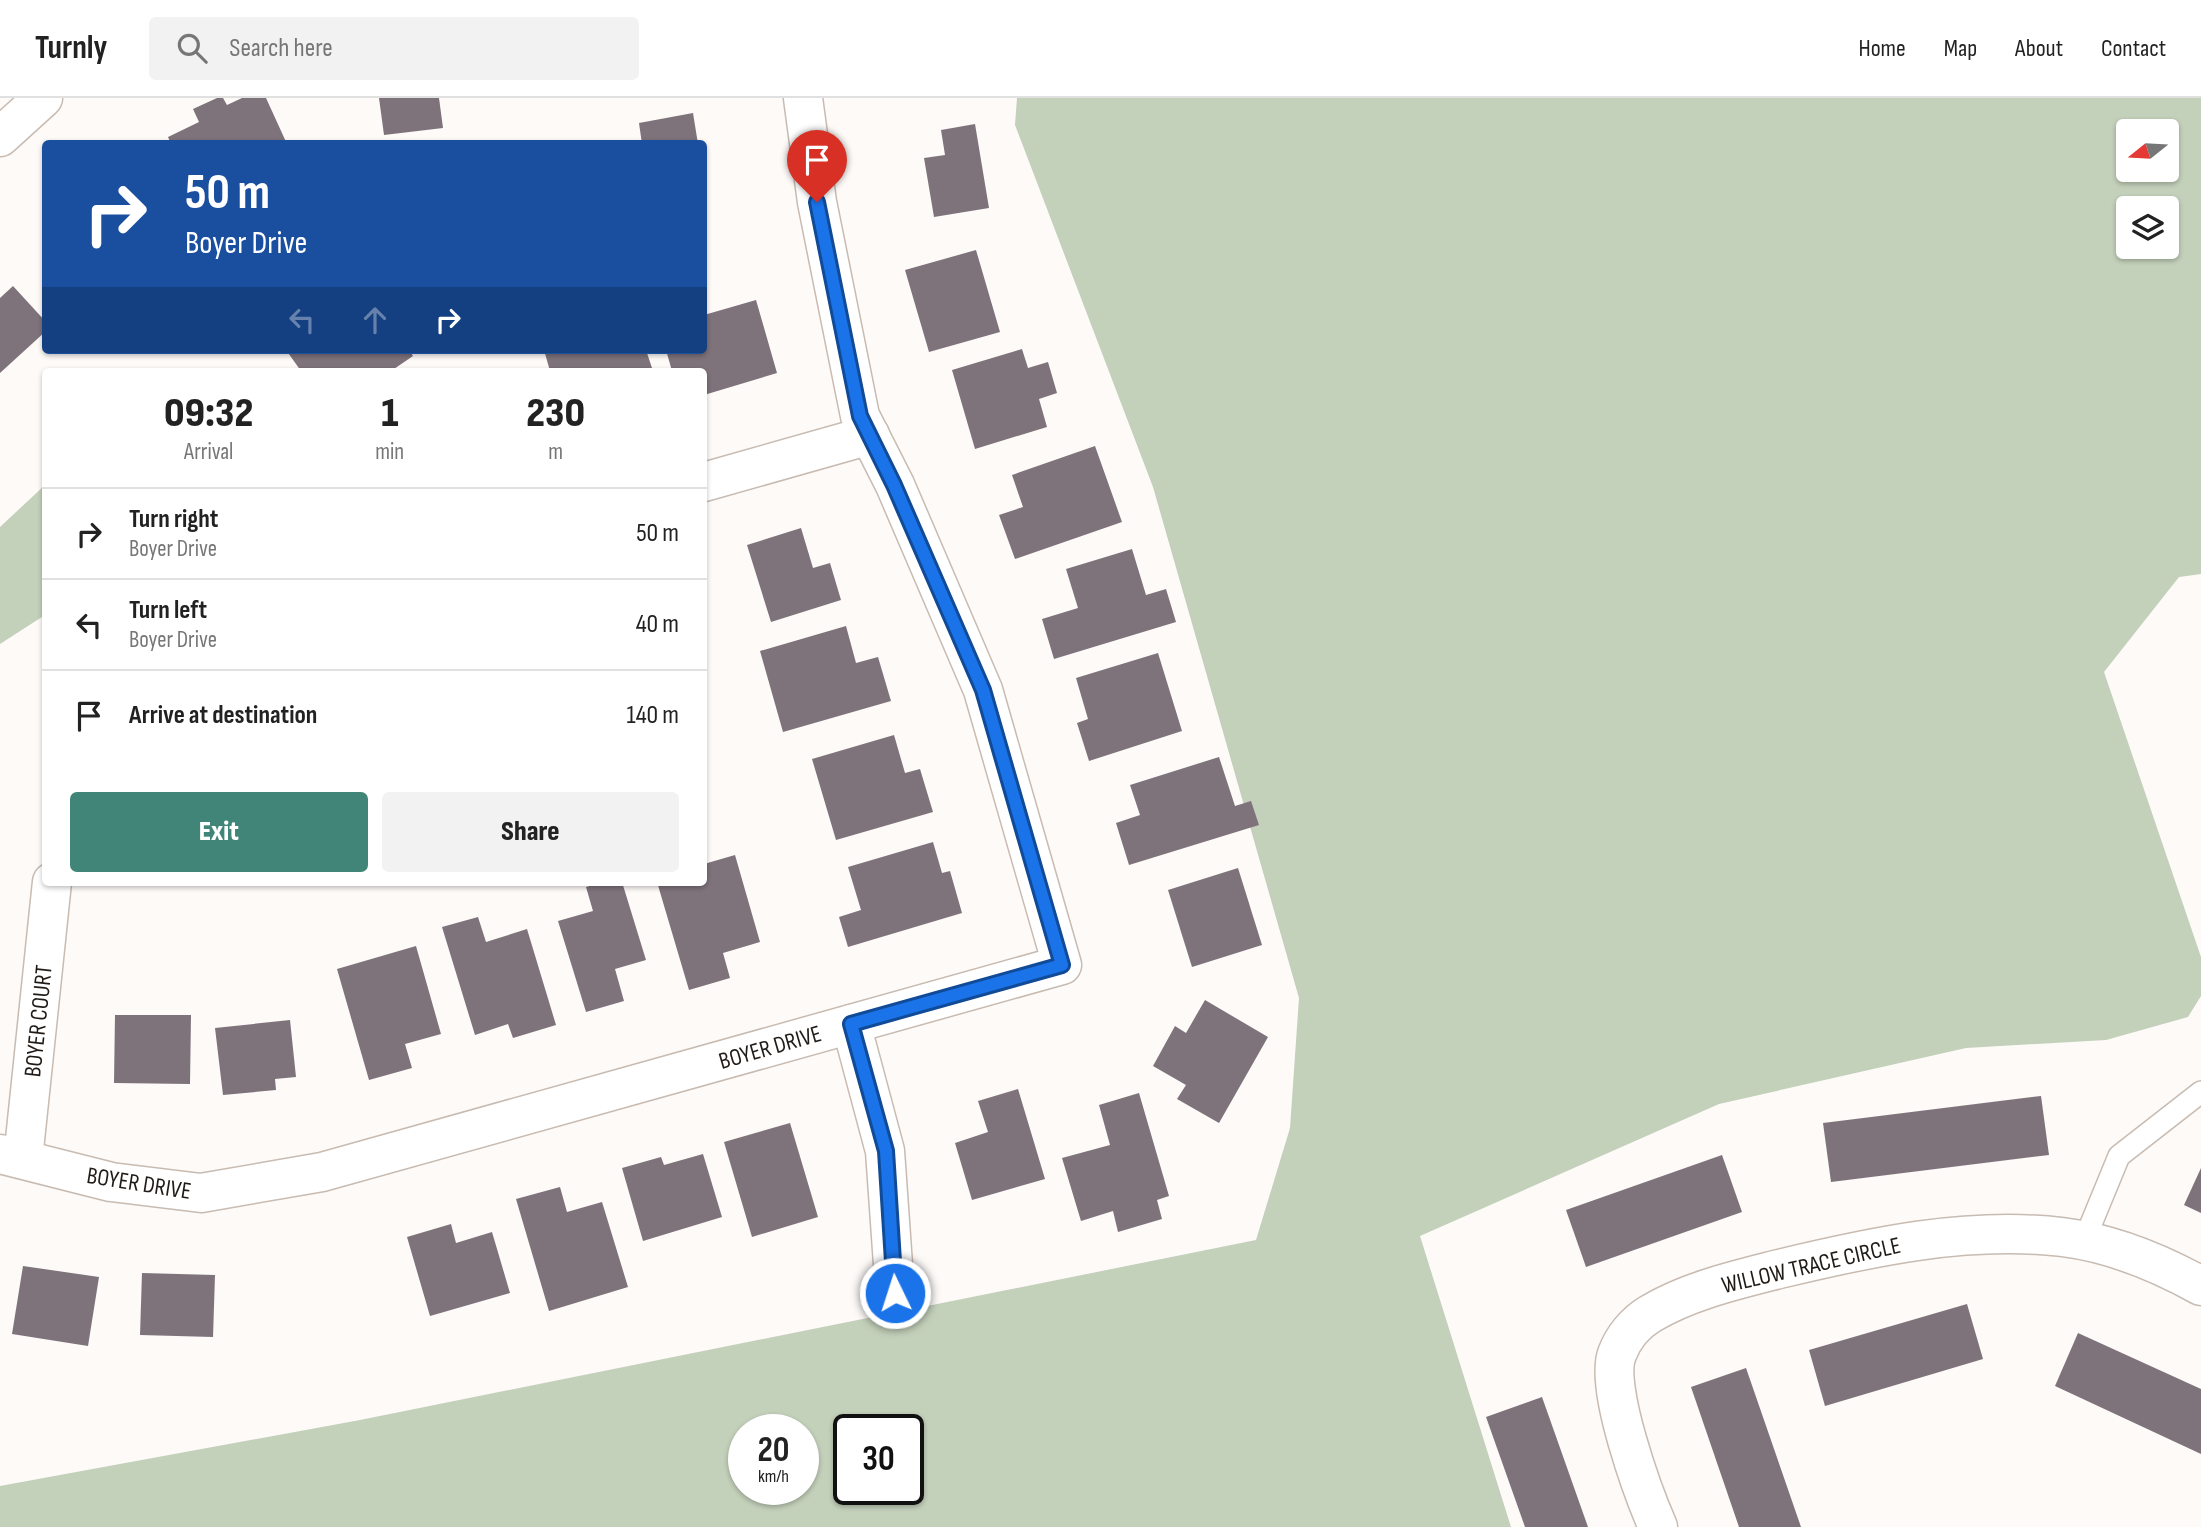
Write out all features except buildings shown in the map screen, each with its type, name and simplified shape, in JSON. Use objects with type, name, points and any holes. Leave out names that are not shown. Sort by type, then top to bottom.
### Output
[{"type":"street","points":[[0,137],[43,98]]},
{"type":"street","name":"BOYER DRIVE","points":[[11,1156],[111,1182],[201,1193],[322,1172],[1062,965],[983,690],[894,485],[860,416],[820,216],[803,98]]},
{"type":"street","points":[[707,481],[870,435]]},
{"type":"street","name":"BOYER COURT","points":[[11,1156],[51,886]]},
{"type":"street","points":[[851,1024],[886,1151],[895,1293]]},
{"type":"street","name":"WILLOW TRACE CIRCLE","points":[[1658,1527],[1627,1438],[1612,1374],[1615,1357],[1634,1326],[1648,1315],[1677,1300],[1743,1278],[1859,1250],[1943,1237],[2011,1234],[2084,1241],[2112,1247],[2176,1272],[2201,1286]]},
{"type":"lane","points":[[2084,1241],[2119,1156],[2201,1092]]},
{"type":"green space","points":[[1017,98],[2201,98],[2201,574],[2179,577],[2104,672],[2201,957],[2201,996],[2188,1017],[2106,1040],[1966,1048],[1719,1104],[1420,1236],[1511,1527],[0,1527],[0,1486],[360,1420],[1256,1240],[1290,1128],[1299,998],[1153,487],[1015,125]]},
{"type":"green space","points":[[42,488],[42,617],[0,644],[0,527]]},
{"type":"route","points":[[817,202],[860,416],[894,485],[983,690],[1062,965],[851,1024],[886,1151],[895,1293]]}]
